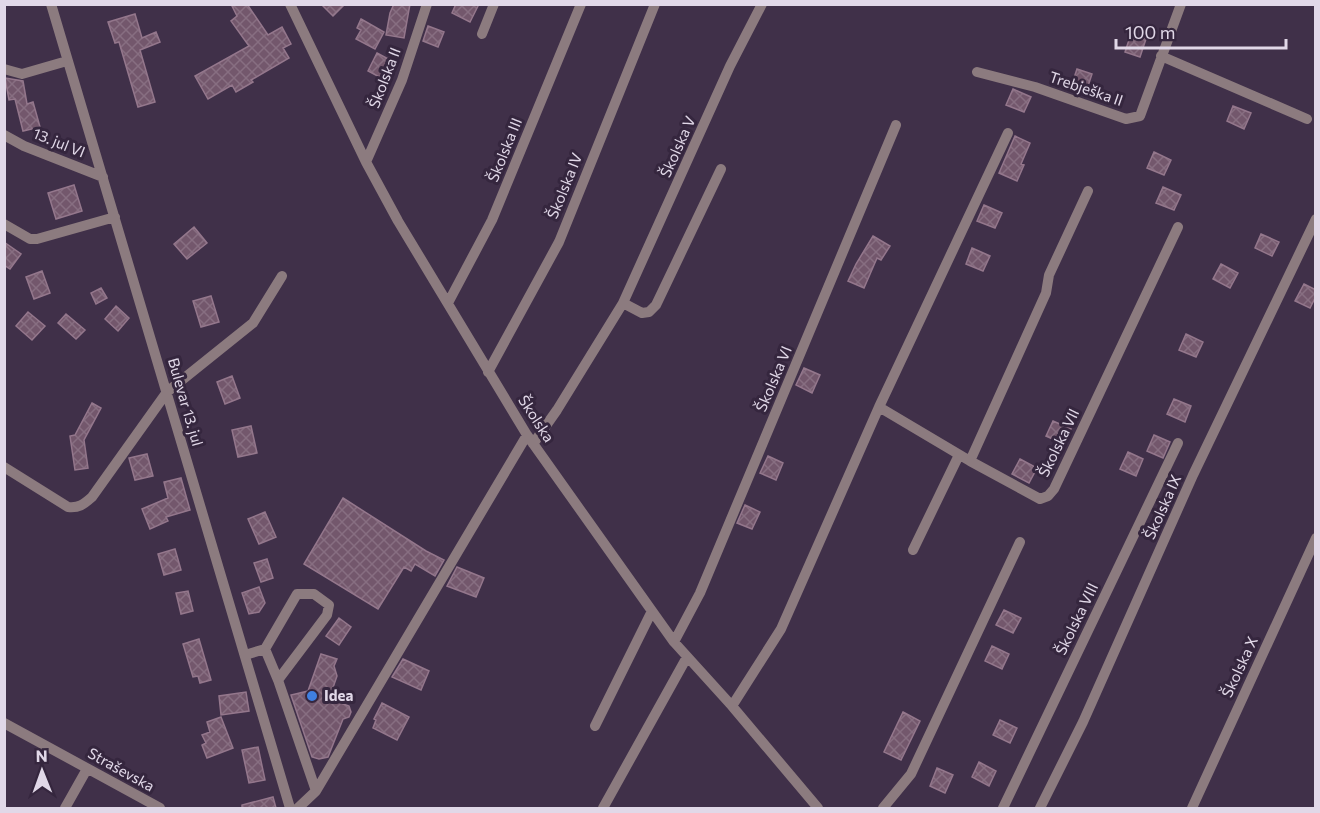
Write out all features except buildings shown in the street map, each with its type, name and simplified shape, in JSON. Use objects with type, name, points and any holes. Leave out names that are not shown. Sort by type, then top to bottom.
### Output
[{"type":"street","name":"Bulevar 13. jul","points":[[51,4],[290,808]]},
{"type":"street","name":"Školska","points":[[290,4],[366,162],[398,221],[530,440],[674,642],[732,706],[818,808]]},
{"type":"street","name":"Školska II","points":[[366,162],[402,80],[427,4]]},
{"type":"street","points":[[482,34],[494,4]]},
{"type":"street","name":"Školska III","points":[[448,303],[492,220],[581,4]]},
{"type":"street","name":"Školska IV","points":[[488,372],[559,242],[655,4]]},
{"type":"street","name":"Školska V","points":[[298,808],[316,791],[530,440],[557,410],[623,303],[730,66],[762,4]]},
{"type":"street","name":"Trebješka II","points":[[977,72],[1035,87],[1126,119],[1140,116],[1181,4]]},
{"type":"street","points":[[1161,56],[1307,119]]},
{"type":"street","points":[[4,69],[22,74],[67,61]]},
{"type":"street","name":"Školska VI","points":[[674,642],[700,593],[896,125]]},
{"type":"street","points":[[732,706],[781,629],[879,407],[1008,134]]},
{"type":"street","name":"13. jul VI","points":[[4,135],[24,146],[103,177]]},
{"type":"street","points":[[623,303],[642,313],[650,312],[656,305],[721,169]]},
{"type":"street","points":[[970,461],[1046,293],[1049,275],[1088,191]]},
{"type":"street","points":[[4,224],[30,239],[37,239],[115,217]]},
{"type":"street","name":"Školska IX","points":[[1040,808],[1083,722],[1193,475],[1316,219]]},
{"type":"street","name":"Školska VII","points":[[879,407],[959,455],[1040,499],[1048,496],[1054,489],[1178,227]]},
{"type":"street","points":[[4,467],[68,507],[80,507],[92,497],[166,392],[254,323],[282,276]]},
{"type":"street","name":"Školska VIII","points":[[1003,808],[1178,443]]},
{"type":"street","points":[[913,550],[959,455]]},
{"type":"street","name":"Školska X","points":[[1192,808],[1316,538]]},
{"type":"street","points":[[882,808],[911,774],[1020,542]]},
{"type":"street","points":[[244,655],[265,649],[297,594],[314,594],[329,605],[327,615],[278,680]]},
{"type":"street","points":[[595,726],[652,611]]},
{"type":"street","points":[[265,649],[316,791]]},
{"type":"street","points":[[603,808],[687,657]]},
{"type":"street","name":"Straševska","points":[[4,723],[160,808]]},
{"type":"street","points":[[65,808],[87,769]]},
{"type":"place","name":"Idea","points":[[312,696]]}]
